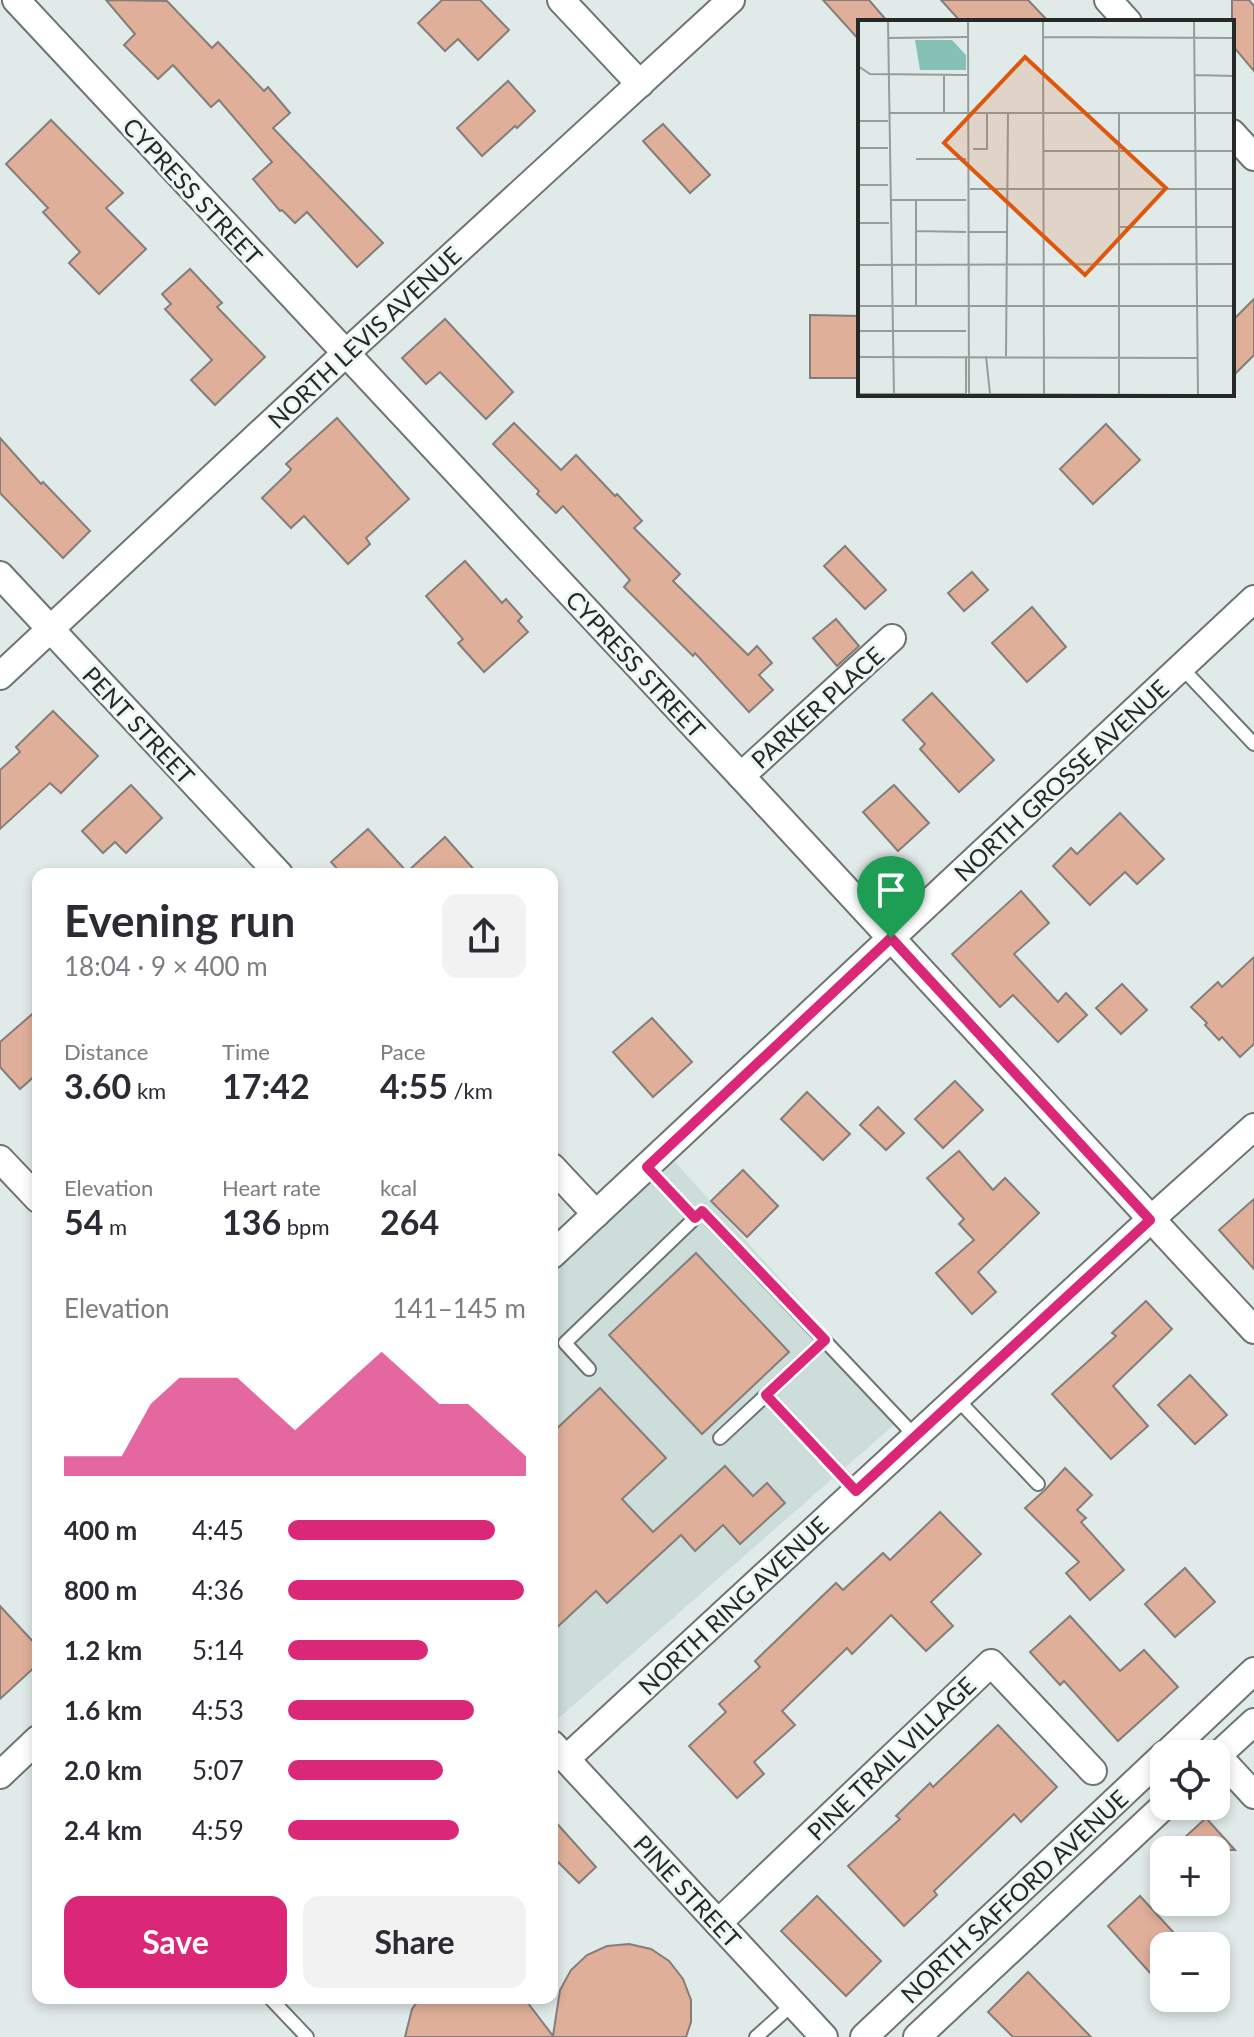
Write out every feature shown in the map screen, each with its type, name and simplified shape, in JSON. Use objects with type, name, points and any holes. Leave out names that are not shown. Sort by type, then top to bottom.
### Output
[{"type":"street","name":"CYPRESS STREET","points":[[16,0],[1254,1330]]},
{"type":"street","points":[[561,0],[640,84]]},
{"type":"street","name":"NORTH LEVIS AVENUE","points":[[0,676],[731,0]]},
{"type":"street","points":[[1108,0],[1126,20]]},
{"type":"street","points":[[1234,135],[1254,157]]},
{"type":"street","name":"PENT STREET","points":[[0,575],[273,868]]},
{"type":"street","name":"NORTH GROSSE AVENUE","points":[[558,1249],[1254,599]]},
{"type":"street","name":"PARKER PLACE","points":[[741,776],[892,638]]},
{"type":"street","name":"NORTH RING AVENUE","points":[[559,1751],[856,1491],[1254,1127]]},
{"type":"street","points":[[0,1159],[32,1193]]},
{"type":"street","points":[[558,1173],[596,1214]]},
{"type":"street","name":"PINE TRAIL VILLAGE","points":[[718,1923],[991,1663],[1093,1771]]},
{"type":"street","name":"NORTH SAFFORD AVENUE","points":[[1181,1740],[1254,1671]]},
{"type":"street","points":[[1230,1744],[1254,1722]]},
{"type":"street","points":[[4,1762],[32,1743]]},
{"type":"street","name":"PINE STREET","points":[[559,1751],[824,2037]]},
{"type":"street","name":"NORTH SAFFORD AVENUE","points":[[864,2037],[1150,1769]]},
{"type":"street","points":[[1230,1770],[1254,1795]]},
{"type":"street","name":"NORTH SAFFORD AVENUE","points":[[917,2037],[1150,1819]]},
{"type":"lane","points":[[1181,667],[1254,744]]},
{"type":"lane","points":[[647,1167],[695,1218]]},
{"type":"lane","points":[[589,1369],[565,1343],[702,1211],[915,1436]]},
{"type":"lane","points":[[720,1438],[825,1340]]},
{"type":"lane","points":[[766,1395],[856,1491]]},
{"type":"lane","points":[[956,1398],[1038,1484]]},
{"type":"lane","points":[[278,2004],[307,2037]]},
{"type":"lane","points":[[756,2037],[793,2004]]},
{"type":"shaded area","points":[[674,1161],[904,1416],[558,1719],[558,1268]]},
{"type":"building","points":[[106,0],[167,1],[212,48],[218,42],[264,91],[268,87],[290,113],[273,128],[383,243],[357,267],[307,212],[295,223],[280,211],[253,179],[272,162],[219,100],[211,107],[173,65],[158,79],[124,45],[135,34]]},
{"type":"building","points":[[442,0],[480,0],[509,30],[478,60],[458,39],[445,51],[418,23]]},
{"type":"building","points":[[823,0],[869,0],[886,20],[858,20],[858,39]]},
{"type":"building","points":[[941,0],[1028,0],[1047,20],[959,20]]},
{"type":"building","points":[[1232,0],[1249,0],[1254,6],[1254,71],[1234,47]]},
{"type":"building","points":[[508,81],[535,111],[482,156],[457,128]]},
{"type":"building","points":[[51,120],[123,193],[106,208],[146,249],[99,294],[69,263],[80,252],[43,212],[48,208],[6,164]]},
{"type":"building","points":[[663,124],[710,175],[690,193],[643,141]]},
{"type":"building","points":[[190,269],[222,303],[217,307],[265,357],[215,405],[191,380],[212,360],[165,309],[171,304],[162,294]]},
{"type":"building","points":[[1254,299],[1254,355],[1234,375],[1234,319]]},
{"type":"building","points":[[810,315],[858,316],[858,378],[810,378]]},
{"type":"building","points":[[445,319],[513,392],[486,419],[440,372],[426,384],[402,358]]},
{"type":"building","points":[[337,418],[409,499],[366,538],[370,544],[348,564],[304,516],[291,528],[262,498],[290,471],[286,464]]},
{"type":"building","points":[[514,423],[561,470],[576,455],[642,521],[634,528],[680,574],[673,581],[748,655],[757,646],[772,663],[759,675],[773,690],[749,712],[695,653],[693,656],[624,587],[630,580],[563,506],[556,513],[493,444]]},
{"type":"building","points":[[1106,424],[1140,460],[1093,504],[1060,469]]},
{"type":"building","points":[[0,438],[41,484],[43,482],[90,531],[63,558],[0,493]]},
{"type":"building","points":[[845,546],[886,590],[865,609],[824,566]]},
{"type":"building","points":[[465,561],[502,603],[506,599],[522,617],[518,621],[528,632],[484,672],[458,643],[463,639],[426,596]]},
{"type":"building","points":[[972,572],[988,590],[964,611],[948,593]]},
{"type":"building","points":[[1032,607],[1066,647],[1027,682],[992,643]]},
{"type":"building","points":[[836,619],[859,646],[837,666],[813,638]]},
{"type":"building","points":[[932,693],[994,760],[959,792],[920,749],[925,744],[903,720]]},
{"type":"building","points":[[53,711],[98,756],[61,793],[50,783],[0,829],[0,770],[20,752],[16,747]]},
{"type":"building","points":[[131,785],[162,818],[126,853],[115,842],[103,853],[82,831]]},
{"type":"building","points":[[894,785],[929,823],[898,851],[863,812]]},
{"type":"building","points":[[1120,813],[1164,859],[1137,884],[1125,872],[1090,905],[1053,866],[1071,848],[1077,854]]},
{"type":"building","points":[[368,829],[403,868],[336,868],[331,862]]},
{"type":"building","points":[[445,837],[473,868],[411,868]]},
{"type":"building","points":[[1021,891],[1049,923],[1014,954],[1058,1002],[1066,993],[1087,1015],[1058,1042],[1013,995],[1000,1007],[952,954]]},
{"type":"building","points":[[1254,957],[1254,1044],[1240,1057],[1222,1037],[1219,1040],[1191,1007],[1218,982],[1222,987]]},
{"type":"building","points":[[1122,984],[1147,1010],[1121,1034],[1096,1008]]},
{"type":"building","points":[[32,1014],[32,1078],[20,1089],[0,1067],[0,1042]]},
{"type":"building","points":[[652,1018],[692,1062],[653,1097],[613,1052]]},
{"type":"building","points":[[955,1081],[983,1110],[943,1148],[915,1119]]},
{"type":"building","points":[[807,1092],[850,1134],[823,1160],[781,1119]]},
{"type":"building","points":[[878,1107],[904,1133],[886,1150],[860,1125]]},
{"type":"building","points":[[959,1151],[993,1190],[1005,1178],[1039,1213],[978,1272],[996,1292],[972,1314],[936,1273],[974,1240],[959,1224],[964,1219],[927,1178]]},
{"type":"building","points":[[743,1170],[778,1206],[747,1237],[711,1201]]},
{"type":"building","points":[[1254,1199],[1254,1269],[1219,1230]]},
{"type":"building","points":[[696,1253],[789,1352],[702,1434],[609,1335]]},
{"type":"building","points":[[1146,1301],[1172,1329],[1113,1386],[1148,1426],[1111,1459],[1052,1394],[1116,1336],[1112,1333]]},
{"type":"building","points":[[1190,1375],[1227,1415],[1195,1444],[1158,1405]]},
{"type":"building","points":[[600,1388],[666,1458],[622,1499],[653,1532],[725,1466],[753,1496],[767,1483],[785,1503],[740,1544],[723,1525],[695,1551],[681,1535],[607,1603],[596,1591],[558,1626],[558,1427]]},
{"type":"building","points":[[1065,1468],[1092,1495],[1077,1510],[1086,1518],[1081,1522],[1124,1570],[1090,1600],[1066,1573],[1079,1562],[1025,1508]]},
{"type":"building","points":[[940,1512],[981,1554],[931,1602],[953,1626],[926,1651],[891,1615],[852,1654],[847,1648],[782,1711],[795,1725],[754,1762],[764,1774],[737,1798],[689,1746],[726,1712],[719,1704],[760,1667],[755,1661],[836,1583],[843,1590],[883,1553],[890,1560]]},
{"type":"building","points":[[1185,1568],[1215,1602],[1175,1637],[1145,1604]]},
{"type":"building","points":[[0,1606],[32,1641],[32,1670],[0,1699]]},
{"type":"building","points":[[1070,1616],[1120,1671],[1144,1650],[1178,1687],[1118,1741],[1064,1681],[1060,1685],[1030,1652]]},
{"type":"building","points":[[998,1725],[1057,1787],[1021,1822],[1014,1814],[934,1891],[937,1895],[904,1926],[848,1866],[900,1819],[896,1816],[930,1783],[933,1787]]},
{"type":"building","points":[[1208,1820],[1222,1836],[1186,1836]]},
{"type":"building","points":[[558,1825],[596,1867],[579,1883],[558,1862]]},
{"type":"building","points":[[817,1896],[881,1961],[846,1996],[781,1931]]},
{"type":"building","points":[[1140,1896],[1150,1907],[1150,1916],[1158,1916],[1173,1932],[1150,1932],[1150,1973],[1108,1926]]},
{"type":"building","points":[[629,1944],[651,1949],[669,1961],[683,1979],[691,2000],[691,2022],[686,2037],[405,2037],[416,2004],[529,2004],[553,2036],[560,1990],[571,1970],[587,1955],[607,1946]]},
{"type":"building","points":[[1028,1972],[1091,2037],[1013,2037],[988,2012]]},
{"type":"route","points":[[891,938],[1150,1220],[856,1491],[766,1395],[825,1340],[702,1211],[695,1218],[647,1167],[891,938]]}]
